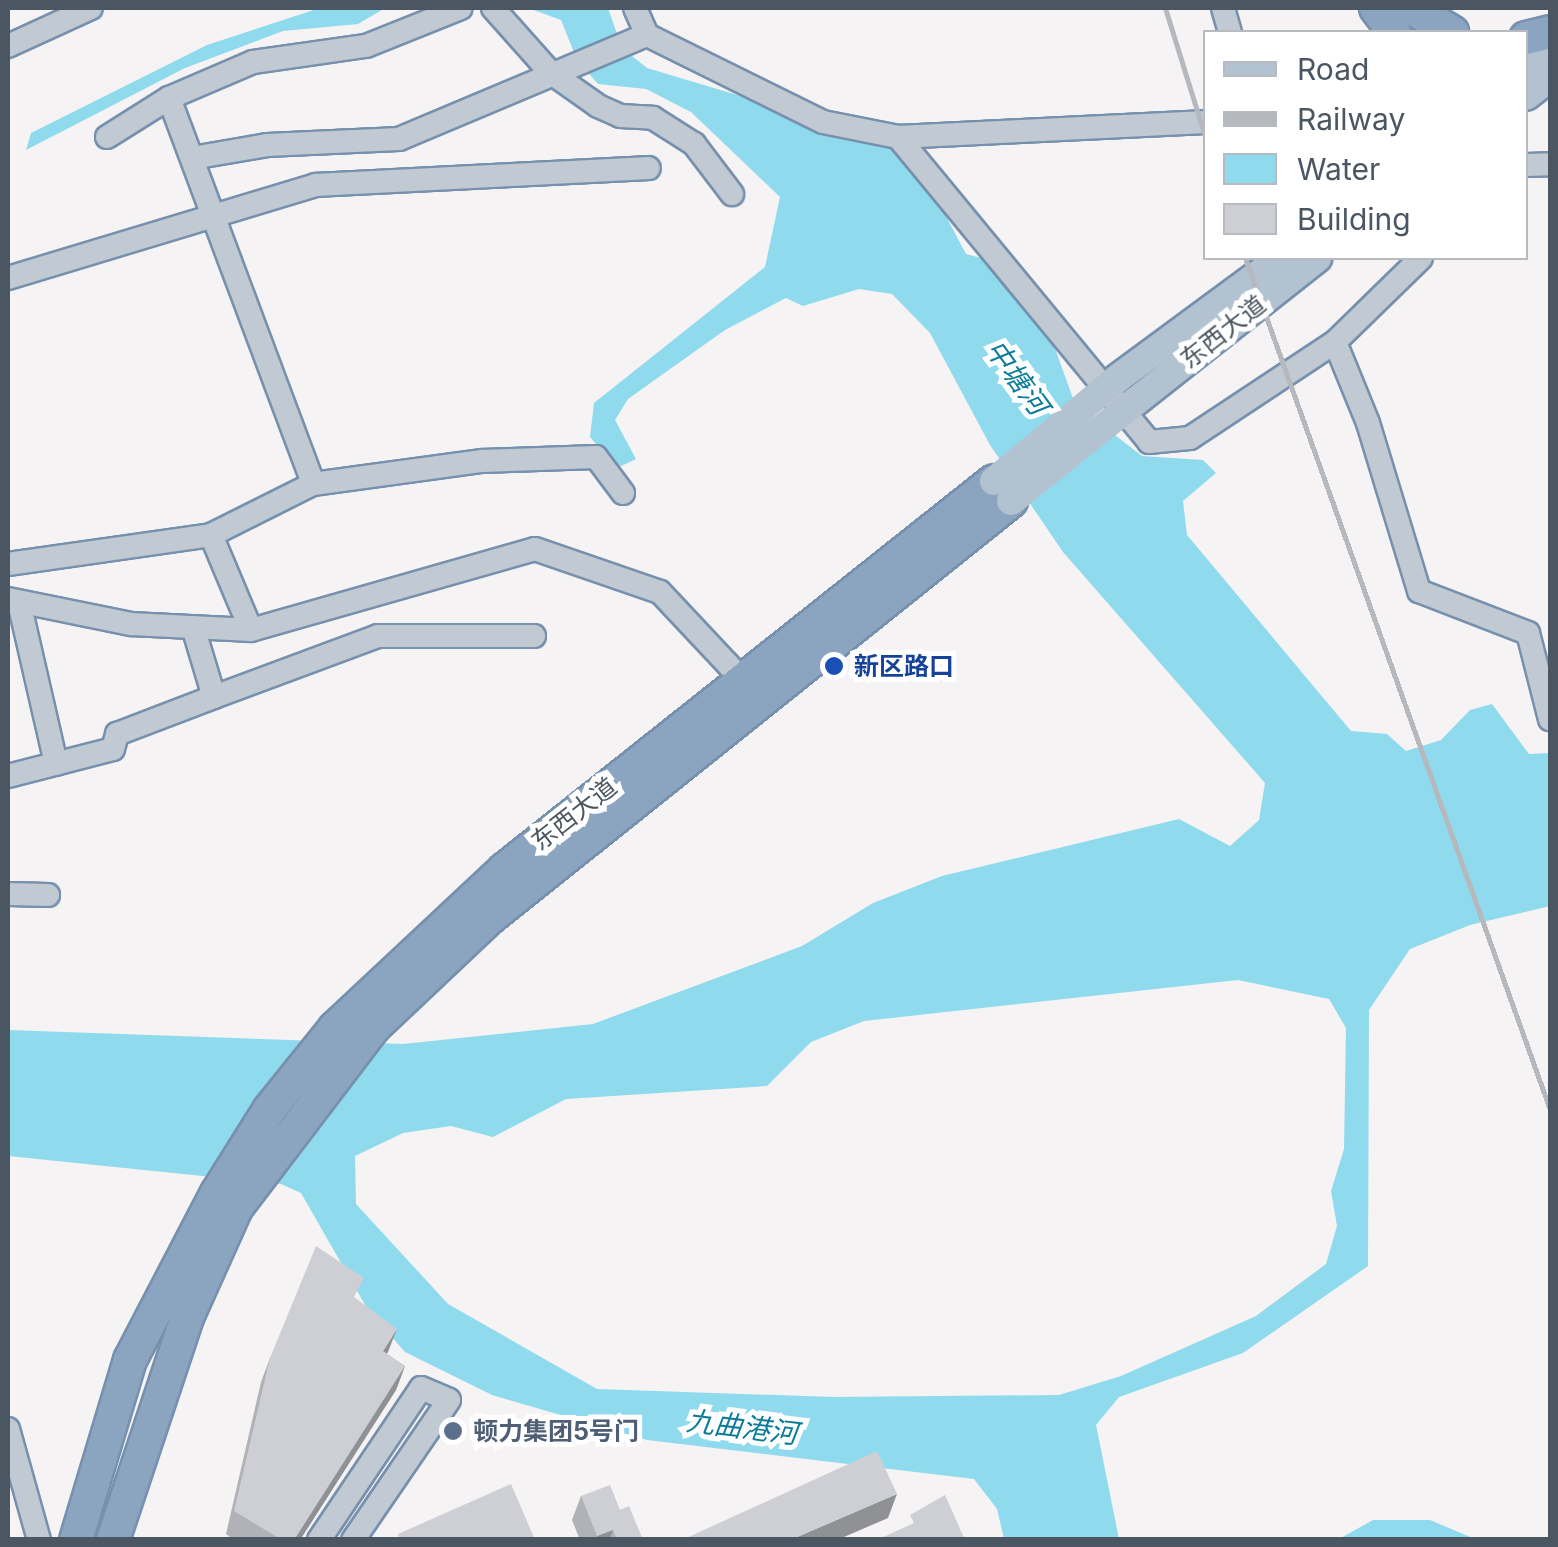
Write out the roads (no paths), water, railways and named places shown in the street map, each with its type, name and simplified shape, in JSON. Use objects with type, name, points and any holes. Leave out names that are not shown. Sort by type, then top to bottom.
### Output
[{"type":"highway","points":[[1376,8],[1392,30]]},
{"type":"highway","points":[[1412,8],[1449,30]]},
{"type":"highway","name":"东西大道","points":[[113,1540],[227,1200],[374,1027],[487,920],[752,690],[1002,491]]},
{"type":"highway","name":"东西大道","points":[[76,1540],[130,1360],[227,1200],[269,1110],[335,1028],[505,869],[752,690]]},
{"type":"main road","points":[[1528,63],[1550,45]]},
{"type":"main road","points":[[1528,94],[1550,77]]},
{"type":"main road","name":"东西大道","points":[[1002,491],[1118,378],[1278,260]]},
{"type":"main road","name":"东西大道","points":[[1002,491],[1136,401],[1313,260]]},
{"type":"street","points":[[8,46],[91,8]]},
{"type":"street","points":[[108,137],[169,98],[254,62],[414,32],[461,8]]},
{"type":"street","points":[[493,8],[620,116],[653,118],[694,144],[732,194]]},
{"type":"street","points":[[635,8],[642,37]]},
{"type":"street","points":[[192,158],[267,145],[398,140],[560,68],[642,37],[823,122],[898,137],[1203,122]]},
{"type":"street","points":[[169,98],[313,484]]},
{"type":"street","points":[[898,137],[1148,442],[1190,438],[1335,342],[1419,260]]},
{"type":"street","points":[[8,278],[214,213],[316,186],[649,168]]},
{"type":"street","points":[[1335,342],[1368,422],[1419,591],[1528,634],[1550,719]]},
{"type":"street","points":[[8,564],[211,535],[313,484],[482,462],[596,457],[623,493]]},
{"type":"street","points":[[211,535],[251,630]]},
{"type":"street","points":[[56,764],[13,601],[131,624],[251,630],[535,549],[660,592],[752,690]]},
{"type":"street","points":[[194,627],[214,697]]},
{"type":"street","points":[[8,776],[113,749],[116,734],[378,636],[534,636]]},
{"type":"street","points":[[8,894],[48,895]]},
{"type":"street","points":[[319,1540],[421,1388],[448,1400],[353,1540]]},
{"type":"street","points":[[8,1429],[14,1479],[39,1540]]},
{"type":"water","points":[[320,8],[385,8],[358,24],[283,31],[185,68],[26,150],[31,133],[207,45]]},
{"type":"water","points":[[528,8],[608,8],[622,48],[647,68],[901,144],[921,169],[966,254],[1015,267],[1031,282],[1075,404],[1142,456],[1203,460],[1216,473],[1183,501],[1187,535],[1351,731],[1387,734],[1406,751],[1441,740],[1470,710],[1492,704],[1529,754],[1550,753],[1550,906],[1470,925],[1410,949],[1369,1010],[1368,1266],[1243,1353],[1119,1397],[1096,1425],[1119,1539],[1004,1539],[997,1509],[974,1479],[647,1440],[492,1395],[405,1352],[368,1310],[301,1193],[281,1184],[8,1156],[8,1030],[403,1044],[593,1024],[802,946],[873,903],[942,876],[1179,819],[1230,846],[1259,820],[1265,783],[1063,552],[990,445],[930,333],[892,294],[859,289],[803,306],[786,298],[725,330],[628,399],[615,420],[636,459],[617,468],[590,437],[594,403],[765,267],[780,197],[691,112],[646,89],[598,84],[577,60],[561,20]],"holes":[[[1238,980],[1329,999],[1346,1028],[1344,1149],[1331,1191],[1337,1226],[1326,1264],[1256,1316],[1121,1376],[1059,1395],[834,1397],[597,1389],[448,1304],[356,1204],[355,1156],[403,1133],[451,1126],[493,1137],[566,1099],[767,1086],[811,1042],[864,1021]]]},
{"type":"water","points":[[1373,1520],[1430,1520],[1475,1539],[1339,1539]]},
{"type":"railway","points":[[1165,8],[1203,130]]},
{"type":"railway","points":[[1246,260],[1550,1110]]},
{"type":"place","name":"新区路口","points":[[834,666]]},
{"type":"place","name":"顿力集团5号门","points":[[453,1431]]},
{"type":"water label","name":"中塘河","points":[[1017,377]]},
{"type":"water label","name":"九曲港河","points":[[742,1427]]}]
